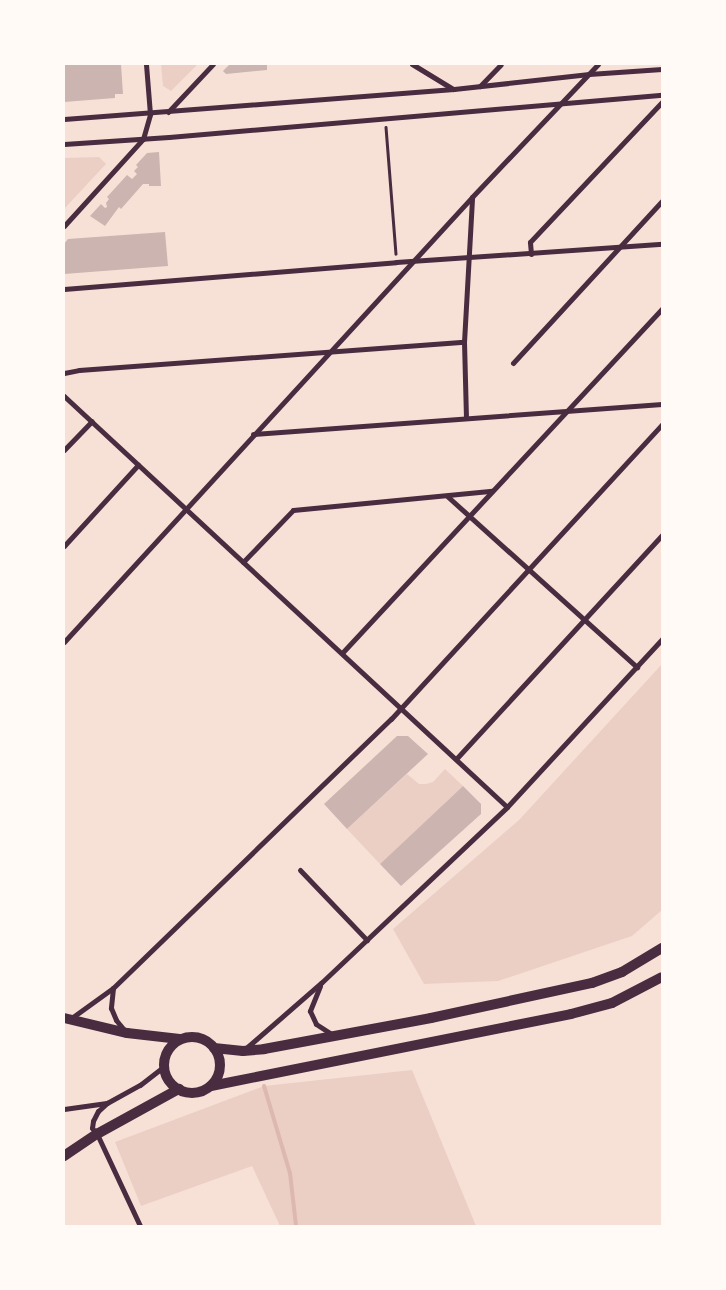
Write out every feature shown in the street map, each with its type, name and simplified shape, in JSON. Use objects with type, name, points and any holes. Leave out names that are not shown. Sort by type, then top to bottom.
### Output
[{"type":"main road","points":[[214,1048],[243,1051],[431,1018],[592,983],[622,972],[662,948]]},
{"type":"main road","points":[[180,1040],[167,1053],[164,1066],[169,1080],[179,1089],[196,1092],[211,1086],[571,1014],[612,1003],[662,977]]},
{"type":"main road","points":[[67,1019],[127,1033],[180,1040],[195,1037],[209,1042],[214,1048],[220,1063],[216,1080],[211,1086]]},
{"type":"main road","points":[[64,1156],[97,1134],[179,1089]]},
{"type":"street","points":[[64,226],[143,139],[150,114],[146,64]]},
{"type":"street","points":[[168,112],[214,64]]},
{"type":"street","points":[[412,64],[454,89]]},
{"type":"street","points":[[480,86],[501,64]]},
{"type":"street","points":[[64,642],[187,510],[253,434],[598,64]]},
{"type":"street","points":[[64,119],[150,114],[454,89],[589,74],[662,69]]},
{"type":"street","points":[[64,144],[662,95]]},
{"type":"street","points":[[531,254],[530,242],[662,102]]},
{"type":"street","points":[[466,418],[464,342],[467,258],[472,197]]},
{"type":"street","points":[[513,363],[662,200]]},
{"type":"street","points":[[64,290],[396,262],[662,244]]},
{"type":"street","points":[[342,654],[662,309]]},
{"type":"street","points":[[64,373],[79,370],[464,342]]},
{"type":"street","points":[[64,396],[507,807]]},
{"type":"street","points":[[253,434],[662,404]]},
{"type":"street","points":[[64,450],[92,421]]},
{"type":"street","points":[[67,1019],[113,988],[401,709],[662,424]]},
{"type":"street","points":[[64,546],[138,465]]},
{"type":"street","points":[[243,562],[293,510],[492,491]]},
{"type":"street","points":[[446,496],[637,668]]},
{"type":"street","points":[[456,759],[662,535]]},
{"type":"street","points":[[243,1051],[321,983],[507,807],[662,640]]},
{"type":"street","points":[[300,870],[367,940]]},
{"type":"street","points":[[321,983],[310,1011],[316,1024],[334,1035]]},
{"type":"street","points":[[113,988],[111,1008],[116,1020],[127,1033]]},
{"type":"street","points":[[140,1226],[97,1134],[92,1128],[93,1121],[98,1110],[107,1103],[140,1085],[164,1066]]},
{"type":"street","points":[[64,1109],[107,1103]]},
{"type":"path","points":[[386,118],[396,262]]},
{"type":"shaded area","points":[[161,64],[198,64],[171,91],[163,86]]},
{"type":"shaded area","points":[[99,157],[106,164],[64,209],[64,158]]},
{"type":"shaded area","points":[[662,664],[662,910],[632,936],[498,981],[424,984],[393,929],[519,820]]},
{"type":"shaded area","points":[[445,769],[463,786],[380,864],[347,829],[407,774],[419,784],[426,784],[433,782]]},
{"type":"shaded area","points":[[412,1070],[476,1226],[280,1226],[252,1166],[141,1206],[115,1142],[264,1086]]},
{"type":"building","points":[[64,64],[121,64],[123,94],[115,94],[115,98],[64,102]]},
{"type":"building","points":[[230,64],[267,64],[267,70],[226,74],[223,71]]},
{"type":"building","points":[[159,152],[161,186],[143,184],[121,209],[119,207],[105,226],[90,216],[101,204],[105,208],[107,207],[106,203],[109,199],[107,197],[127,175],[132,179],[137,174],[134,171],[138,167],[136,165],[147,153]]},
{"type":"building","points":[[165,232],[168,266],[64,274],[64,244],[68,239]]},
{"type":"building","points":[[397,736],[408,736],[428,754],[347,829],[324,804]]},
{"type":"building","points":[[463,786],[481,804],[481,814],[401,886],[380,864]]},
{"type":"waterway","points":[[264,1086],[290,1173],[296,1226]]}]
